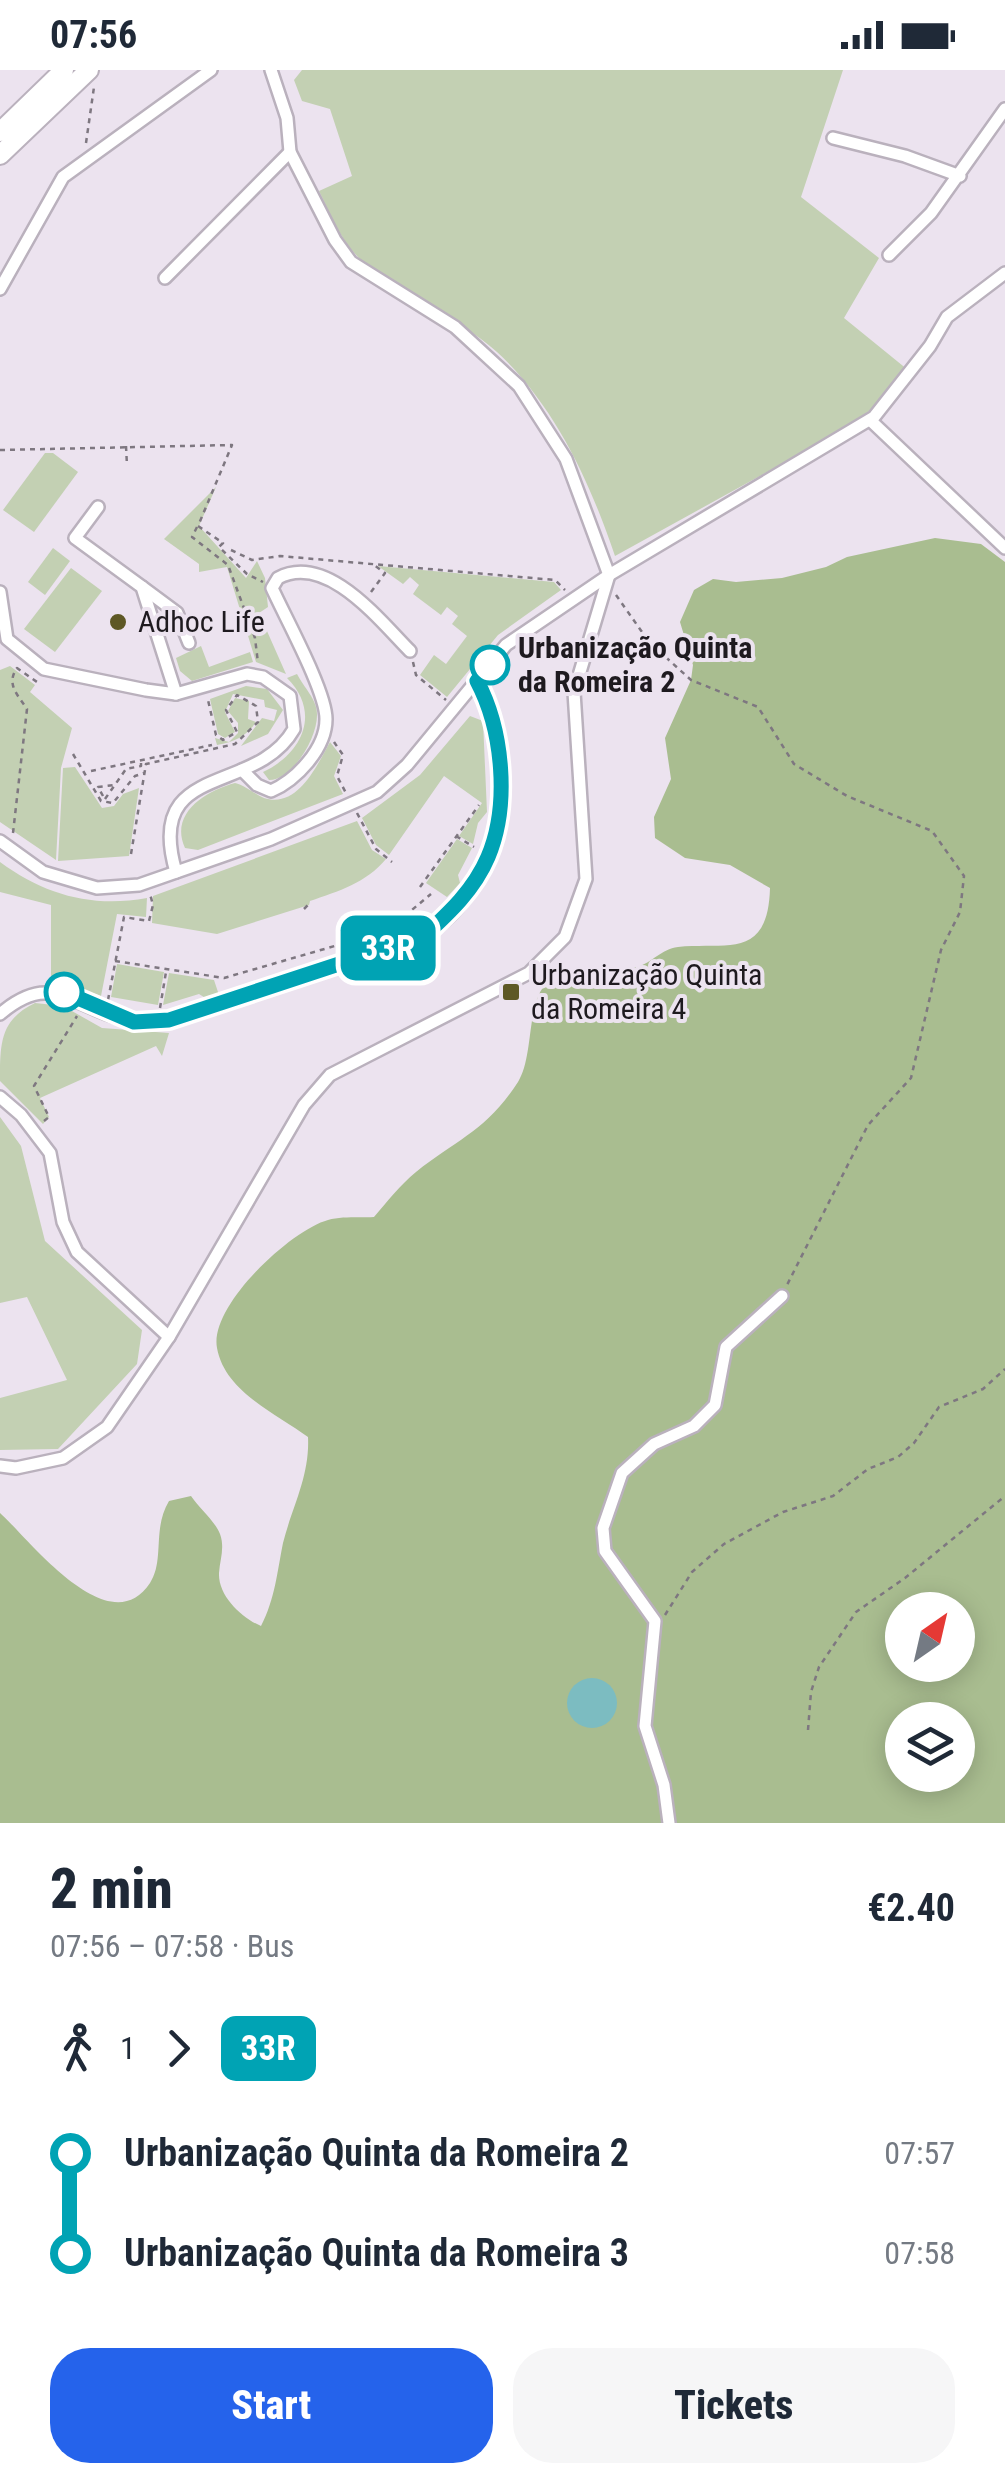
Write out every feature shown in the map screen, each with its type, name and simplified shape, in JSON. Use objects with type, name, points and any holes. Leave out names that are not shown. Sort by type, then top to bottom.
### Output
[{"type":"main road","points":[[0,132],[64,70]]},
{"type":"main road","points":[[0,155],[92,75]]},
{"type":"street","points":[[0,289],[53,192],[84,160],[210,70]]},
{"type":"street","points":[[0,1466],[16,1468],[63,1458],[107,1427],[169,1337],[304,1105],[330,1075],[529,973],[564,937],[586,879],[574,692],[609,575],[566,459],[519,386],[455,327],[350,262],[320,217],[290,152],[287,118],[271,70]]},
{"type":"street","points":[[889,255],[960,176],[1005,109]]},
{"type":"street","points":[[833,138],[905,156],[960,176]]},
{"type":"street","points":[[165,278],[290,152]]},
{"type":"street","points":[[0,841],[43,872],[97,888],[139,885],[272,839],[377,792],[407,765],[506,645],[609,575],[870,420],[898,390],[947,317],[1005,273]]},
{"type":"street","points":[[870,420],[1005,548]]},
{"type":"street","points":[[98,507],[76,538],[177,613],[189,643]]},
{"type":"street","points":[[242,770],[257,786],[271,791],[286,785],[304,770],[324,729],[326,717],[318,692],[272,588],[278,578],[304,571],[323,577],[362,604],[410,651]]},
{"type":"street","points":[[142,587],[176,694]]},
{"type":"street","points":[[0,592],[4,645],[44,670],[176,694],[247,674],[262,676],[290,696],[294,729],[268,760],[194,788],[178,804],[168,830],[176,872]]},
{"type":"street","points":[[0,1014],[37,992],[64,992],[134,1022],[169,1020],[424,936],[471,887],[489,856],[499,806],[497,736],[490,706],[477,681]]},
{"type":"street","points":[[0,1096],[21,1115],[50,1153],[63,1222],[77,1252],[169,1337]]},
{"type":"street","points":[[669,1823],[664,1786],[645,1726],[655,1621],[605,1552],[604,1528],[622,1473],[654,1444],[694,1426],[715,1405],[726,1347],[782,1296]]},
{"type":"path","points":[[84,160],[92,75]]},
{"type":"path","points":[[126,445],[127,466]]},
{"type":"path","points":[[0,450],[232,445],[192,537],[228,565],[255,638],[252,648],[262,676]]},
{"type":"path","points":[[198,526],[222,542],[219,546],[247,574],[264,582]]},
{"type":"path","points":[[231,550],[252,560],[280,556],[555,580],[564,588]]},
{"type":"path","points":[[247,574],[252,560]]},
{"type":"path","points":[[362,604],[385,573],[372,564]]},
{"type":"path","points":[[609,575],[618,600],[648,642],[692,680],[758,706],[794,764],[847,796],[932,831],[964,876],[960,912],[941,950],[911,1078],[868,1125],[782,1296]]},
{"type":"path","points":[[410,651],[416,675],[444,700]]},
{"type":"path","points":[[12,850],[26,709],[11,686],[17,668],[24,673]]},
{"type":"path","points":[[131,854],[146,764],[235,744],[258,722],[256,706],[237,695],[226,710],[236,732],[223,740],[216,735],[208,698]]},
{"type":"path","points":[[333,741],[343,755],[337,776],[346,792]]},
{"type":"path","points":[[91,771],[212,745]]},
{"type":"path","points":[[72,754],[112,803],[134,776],[146,772]]},
{"type":"path","points":[[105,799],[126,769],[142,766],[140,760]]},
{"type":"path","points":[[105,799],[98,787],[115,785]]},
{"type":"path","points":[[420,887],[478,805]]},
{"type":"path","points":[[359,818],[376,850],[392,862]]},
{"type":"path","points":[[456,836],[472,846]]},
{"type":"path","points":[[114,961],[231,976],[320,947],[332,948],[352,941],[349,933],[407,914],[431,894]]},
{"type":"path","points":[[108,996],[124,917],[149,921],[150,896]]},
{"type":"path","points":[[304,909],[311,902]]},
{"type":"path","points":[[160,1006],[166,970]]},
{"type":"path","points":[[231,976],[235,989]]},
{"type":"path","points":[[43,1124],[48,1117],[34,1086],[79,1012]]},
{"type":"path","points":[[655,1621],[664,1616],[692,1572],[724,1544],[783,1512],[833,1496],[868,1469],[898,1457],[914,1443],[939,1407],[982,1389],[1005,1368]]},
{"type":"path","points":[[808,1730],[811,1692],[819,1668],[856,1612],[905,1578],[1005,1496]]},
{"type":"green space","points":[[302,70],[843,70],[801,197],[879,258],[844,318],[908,370],[869,411],[836,434],[615,556],[568,446],[518,373],[481,339],[372,270],[346,242],[319,191],[352,176],[330,109],[302,101],[294,80]]},
{"type":"green space","points":[[45,453],[53,453],[78,472],[34,532],[3,510]]},
{"type":"green space","points":[[216,487],[199,526],[246,578],[257,561],[265,578],[268,607],[259,613],[286,674],[256,662],[227,567],[199,572],[199,564],[164,539]]},
{"type":"green space","points":[[935,538],[981,544],[1005,562],[1005,1823],[0,1823],[0,1513],[70,1581],[113,1602],[133,1599],[150,1583],[169,1501],[191,1496],[220,1534],[222,1590],[239,1612],[261,1626],[273,1596],[283,1543],[303,1478],[308,1437],[254,1400],[230,1377],[217,1348],[218,1331],[226,1312],[256,1272],[294,1238],[328,1220],[374,1217],[410,1177],[495,1112],[518,1082],[538,996],[554,979],[637,967],[672,948],[741,943],[762,927],[770,888],[730,865],[685,858],[655,838],[654,817],[671,779],[665,738],[691,680],[693,665],[680,622],[694,590],[713,579],[736,582],[782,578],[826,567],[847,557]]},
{"type":"green space","points":[[53,548],[70,561],[45,595],[28,582]]},
{"type":"green space","points":[[378,566],[554,582],[561,590],[498,635],[447,697],[420,675],[434,655],[446,664],[467,636],[452,624],[458,616],[447,607],[441,615],[413,594],[419,585],[410,577],[403,584]]},
{"type":"green space","points":[[71,568],[102,591],[55,652],[24,629]]},
{"type":"green space","points":[[201,646],[209,667],[250,652],[253,662],[192,681],[180,671],[176,658]]},
{"type":"green space","points":[[10,666],[35,685],[30,692],[72,728],[61,768],[56,860],[0,822],[0,670]]},
{"type":"green space","points":[[297,674],[315,703],[316,723],[309,745],[295,765],[269,780],[263,772],[288,755],[303,731],[304,705],[287,678]]},
{"type":"green space","points":[[246,686],[267,689],[283,710],[268,734],[241,746],[262,718],[274,721],[277,710],[265,707],[264,700],[233,694],[225,712],[235,732],[225,738],[218,734],[210,699]]},
{"type":"green space","points":[[235,698],[249,701],[248,719],[256,722],[248,732],[229,742],[238,733],[238,723],[228,711]]},
{"type":"green space","points":[[470,716],[483,721],[487,812],[478,823],[473,844],[459,836],[482,803],[444,776],[389,855],[376,845],[362,818],[420,775]]},
{"type":"green space","points":[[330,742],[341,756],[334,776],[343,794],[198,850],[185,848],[182,824],[202,798],[235,783],[264,798],[287,797],[305,783]]},
{"type":"green space","points":[[75,767],[102,808],[114,806],[123,794],[139,788],[129,856],[58,861],[63,768]]},
{"type":"green space","points":[[357,821],[372,850],[386,859],[351,885],[310,901],[309,905],[217,934],[152,923],[153,896]]},
{"type":"green space","points":[[457,839],[472,848],[458,875],[460,883],[447,897],[426,883]]},
{"type":"green space","points":[[0,862],[34,883],[70,896],[107,901],[147,898],[146,917],[117,914],[101,996],[51,979],[51,905],[0,892]]},
{"type":"green space","points":[[117,964],[164,972],[158,1005],[111,997]]},
{"type":"green space","points":[[169,973],[214,980],[219,995],[207,999],[199,994],[163,1005]]},
{"type":"green space","points":[[35,1003],[63,1006],[102,1028],[169,1033],[162,1056],[156,1046],[40,1098],[49,1117],[43,1124],[0,1081],[4,1034],[15,1017]]},
{"type":"green space","points":[[0,1117],[21,1146],[45,1241],[142,1330],[137,1364],[58,1449],[0,1450],[0,1398],[67,1380],[27,1297],[0,1303]]},
{"type":"water","points":[[592,1678],[610,1685],[617,1703],[610,1721],[592,1728],[574,1721],[567,1703],[574,1685]]},
{"type":"bus line","name":"33R","points":[[64,992],[134,1022],[169,1020],[424,936],[453,910],[489,856],[499,806],[497,736],[490,706],[477,681],[490,665]]},
{"type":"place","name":"Adhoc Life","points":[[118,622]]},
{"type":"place","name":"Urbanização Quinta da Romeira 2","points":[[490,665]]},
{"type":"place","name":"Urbanização Quinta da Romeira 4","points":[[511,992]]}]
